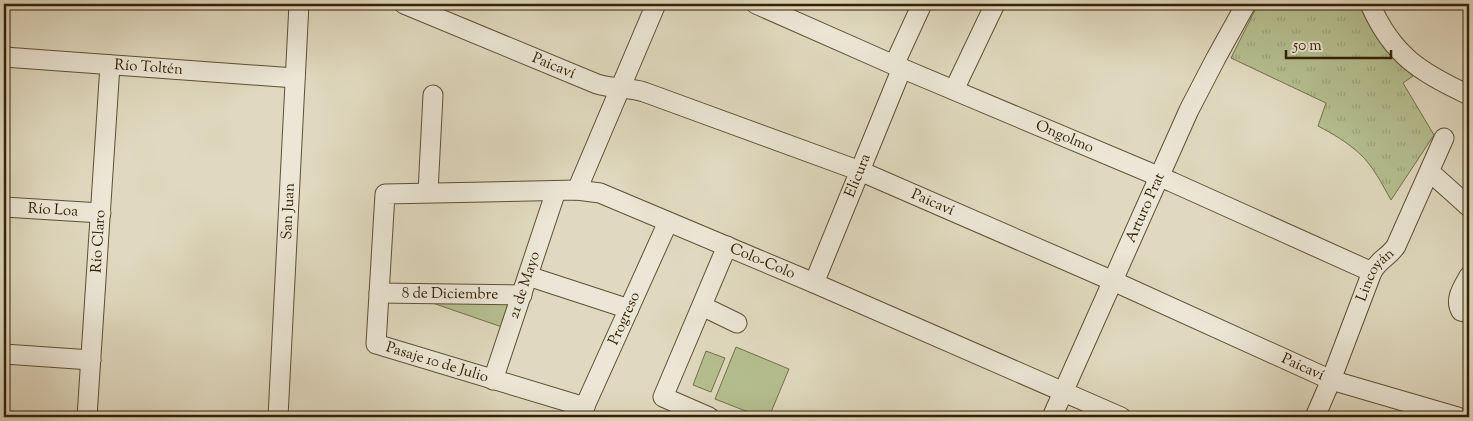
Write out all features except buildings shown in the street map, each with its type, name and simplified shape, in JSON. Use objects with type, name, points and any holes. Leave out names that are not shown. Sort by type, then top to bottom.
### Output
[{"type":"street","name":"San Juan","points":[[278,417],[299,4]]},
{"type":"street","name":"Paicaví","points":[[404,4],[596,84],[644,92],[860,171],[1331,380],[1458,417]]},
{"type":"street","points":[[577,190],[656,4]]},
{"type":"street","name":"Ongolmo","points":[[756,4],[898,67],[1159,177],[1372,272]]},
{"type":"street","name":"Elicura","points":[[814,283],[860,171],[922,4]]},
{"type":"street","points":[[954,90],[995,4]]},
{"type":"street","points":[[1370,4],[1386,36],[1408,61],[1431,77],[1469,95]]},
{"type":"street","name":"Arturo Prat","points":[[1052,417],[1194,99],[1241,5]]},
{"type":"street","name":"Río Toltén","points":[[4,57],[295,78]]},
{"type":"street","name":"Río Claro","points":[[87,417],[110,65]]},
{"type":"street","points":[[428,192],[433,95]]},
{"type":"street","name":"Lincoyán","points":[[1315,417],[1372,272],[1380,261],[1392,252],[1396,246],[1444,138]]},
{"type":"street","points":[[1430,172],[1469,207]]},
{"type":"street","name":"Colo-Colo","points":[[386,194],[428,192],[556,192],[577,190],[600,193],[814,283],[1121,417]]},
{"type":"street","name":"21 de Mayo","points":[[494,380],[556,192]]},
{"type":"street","name":"Pasaje 10 de Julio","points":[[386,194],[376,344],[494,380],[583,412]]},
{"type":"street","name":"Río Loa","points":[[4,207],[101,214]]},
{"type":"street","name":"Progreso","points":[[583,412],[668,222]]},
{"type":"street","points":[[709,417],[663,397],[727,246]]},
{"type":"street","points":[[528,276],[629,309]]},
{"type":"street","points":[[1469,276],[1458,297],[1458,306],[1461,311],[1469,313]]},
{"type":"street","name":"8 de Diciembre","points":[[379,293],[522,295]]},
{"type":"street","points":[[702,306],[737,323]]},
{"type":"street","points":[[4,354],[91,360]]},
{"type":"green space","points":[[1258,4],[1363,4],[1381,42],[1393,58],[1413,76],[1403,83],[1434,135],[1391,200],[1365,159],[1340,138],[1318,126],[1326,103],[1231,58]]},
{"type":"green space","points":[[421,299],[510,304],[502,327]]},
{"type":"green space","points":[[736,347],[789,369],[769,417],[761,417],[715,399]]},
{"type":"green space","points":[[706,351],[725,358],[711,392],[693,385]]}]
